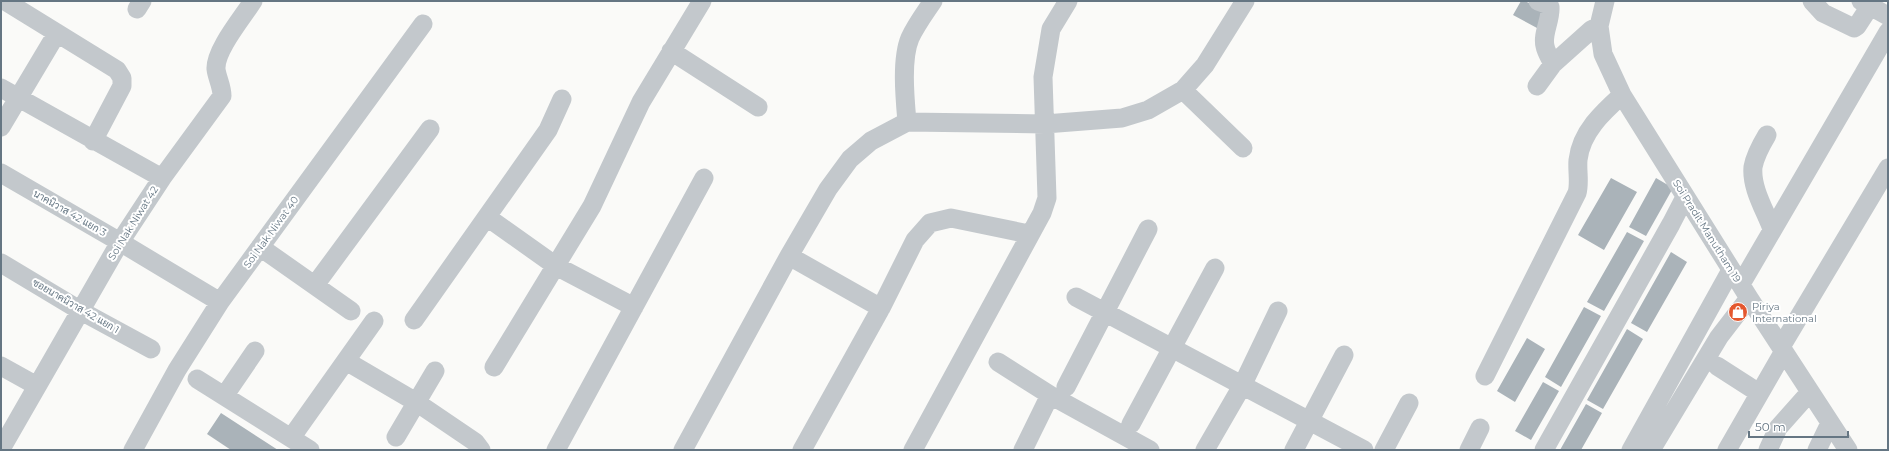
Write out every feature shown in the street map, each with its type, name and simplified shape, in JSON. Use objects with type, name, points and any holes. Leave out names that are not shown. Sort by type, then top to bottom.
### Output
[{"type":"street","points":[[5,1],[117,70],[122,78],[122,86],[93,141]]},
{"type":"street","name":"Soi Nak Niwat 42","points":[[1,449],[120,242],[162,178],[222,96],[222,88],[216,68],[218,55],[253,1]]},
{"type":"street","points":[[494,367],[592,206],[642,102],[702,1]]},
{"type":"street","points":[[907,122],[905,93],[906,63],[910,39],[933,1]]},
{"type":"street","points":[[913,450],[1029,234],[1042,213],[1047,198],[1043,77],[1051,29],[1068,1]]},
{"type":"street","points":[[683,450],[789,256],[828,189],[850,159],[871,141],[907,122],[1045,124],[1122,118],[1148,110],[1183,90],[1205,65],[1245,1]]},
{"type":"street","points":[[1538,1],[1549,5],[1550,7],[1549,22],[1544,42],[1545,48],[1553,64]]},
{"type":"street","name":"Soi Pradit Manutham 19","points":[[1606,1],[1599,26],[1603,54],[1622,95],[1740,284],[1848,450]]},
{"type":"street","points":[[1812,1],[1823,13],[1854,28],[1857,26],[1866,3],[1888,16]]},
{"type":"street","name":"Soi Nak Niwat 40","points":[[133,450],[177,370],[220,302],[423,24]]},
{"type":"street","points":[[1537,86],[1553,64],[1591,30],[1599,26]]},
{"type":"street","points":[[1631,450],[1740,284],[1888,32]]},
{"type":"street","points":[[1,128],[57,33]]},
{"type":"street","points":[[671,51],[758,107]]},
{"type":"street","points":[[1,88],[93,141],[162,178]]},
{"type":"street","points":[[1183,90],[1243,148]]},
{"type":"street","points":[[1484,376],[1577,193],[1579,186],[1577,172],[1579,157],[1586,135],[1602,112],[1622,95]]},
{"type":"street","points":[[414,320],[548,130],[562,99]]},
{"type":"street","points":[[315,285],[430,129]]},
{"type":"street","points":[[1767,136],[1757,153],[1753,167],[1753,181],[1772,229]]},
{"type":"street","points":[[1727,450],[1782,349],[1888,168]]},
{"type":"street","name":"นาคนิวาส 42 แยก 3","points":[[1,173],[220,302]]},
{"type":"street","points":[[556,450],[704,178]]},
{"type":"street","points":[[1544,450],[1685,197]]},
{"type":"street","points":[[486,217],[556,266],[634,307]]},
{"type":"street","points":[[802,450],[881,308],[915,240],[930,223],[951,218],[1029,234]]},
{"type":"street","points":[[1023,450],[1105,312],[1148,228]]},
{"type":"street","points":[[260,247],[351,310]]},
{"type":"street","points":[[789,256],[881,308]]},
{"type":"street","name":"ซอยนาคนิวาส 42 แยก 1","points":[[1,263],[81,311],[151,349]]},
{"type":"street","points":[[1131,424],[1173,349],[1215,268]]},
{"type":"street","points":[[1651,450],[1719,337],[1740,284]]},
{"type":"street","points":[[1076,297],[1364,450]]},
{"type":"street","points":[[1205,450],[1242,386],[1278,311]]},
{"type":"street","points":[[291,438],[374,321]]},
{"type":"street","points":[[224,395],[255,351]]},
{"type":"street","points":[[1294,450],[1344,355]]},
{"type":"street","points":[[346,361],[416,402],[474,442],[481,450]]},
{"type":"street","points":[[998,362],[1058,391],[1150,450]]},
{"type":"street","points":[[1,366],[37,386]]},
{"type":"street","points":[[1717,366],[1759,393]]},
{"type":"street","points":[[396,437],[435,371]]},
{"type":"street","points":[[197,379],[310,450]]},
{"type":"street","points":[[1768,450],[1778,428],[1810,392]]},
{"type":"street","points":[[1384,450],[1409,403]]},
{"type":"street","points":[[1817,450],[1830,423]]},
{"type":"street","points":[[1469,450],[1480,428]]},
{"type":"building","points":[[1521,1],[1525,1],[1546,12],[1537,28],[1513,15]]},
{"type":"building","points":[[1611,178],[1637,192],[1604,250],[1578,235]]},
{"type":"building","points":[[1656,178],[1673,188],[1646,236],[1629,227]]},
{"type":"building","points":[[1627,232],[1644,241],[1604,311],[1587,302]]},
{"type":"building","points":[[1671,252],[1687,262],[1647,332],[1631,323]]},
{"type":"building","points":[[1584,307],[1601,316],[1561,387],[1545,377]]},
{"type":"building","points":[[1627,329],[1643,339],[1603,409],[1587,400]]},
{"type":"building","points":[[1527,338],[1545,349],[1515,402],[1497,391]]},
{"type":"building","points":[[1543,382],[1559,391],[1531,440],[1515,431]]},
{"type":"building","points":[[1586,404],[1602,413],[1581,450],[1560,450]]},
{"type":"building","points":[[221,413],[278,450],[231,450],[207,434]]},
{"type":"place","name":"Piriya International","points":[[1738,312]]}]
